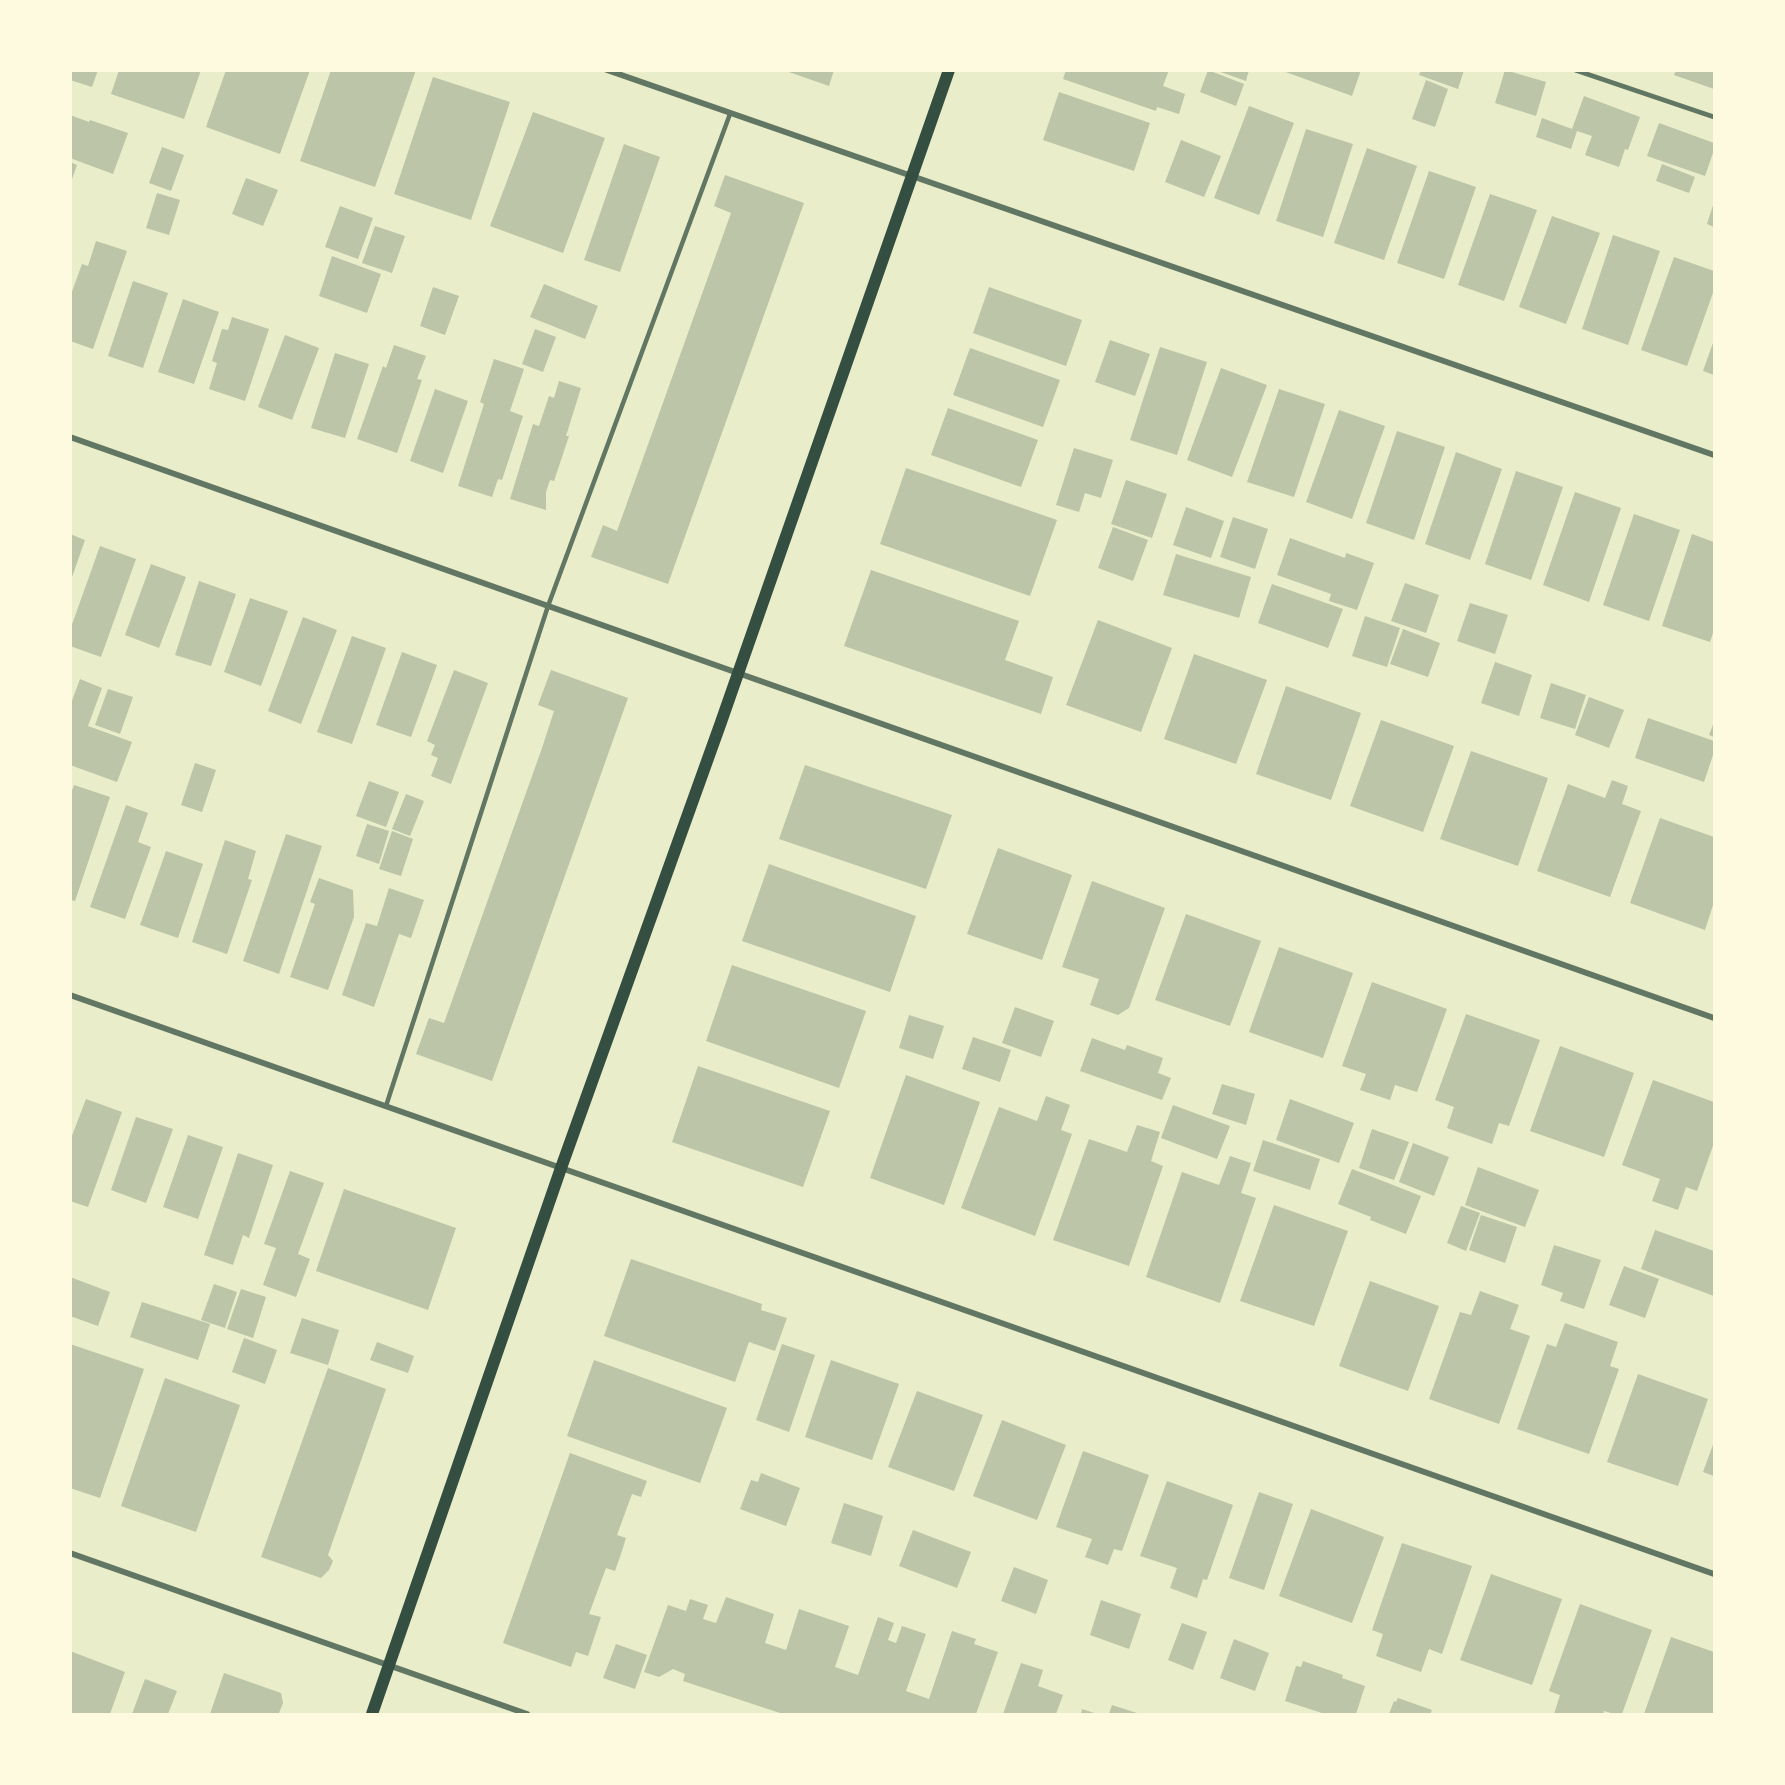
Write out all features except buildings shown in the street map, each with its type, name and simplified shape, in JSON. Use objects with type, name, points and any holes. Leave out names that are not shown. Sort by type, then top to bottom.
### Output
[{"type":"main road","points":[[372,1714],[561,1168],[738,673],[949,70]]},
{"type":"street","points":[[607,70],[1714,455]]},
{"type":"street","points":[[70,438],[1714,1017]]},
{"type":"street","points":[[70,995],[1714,1574]]},
{"type":"street","points":[[70,1553],[527,1714]]},
{"type":"lane","points":[[1575,70],[1714,117]]},
{"type":"lane","points":[[386,1106],[548,606],[730,114]]}]
